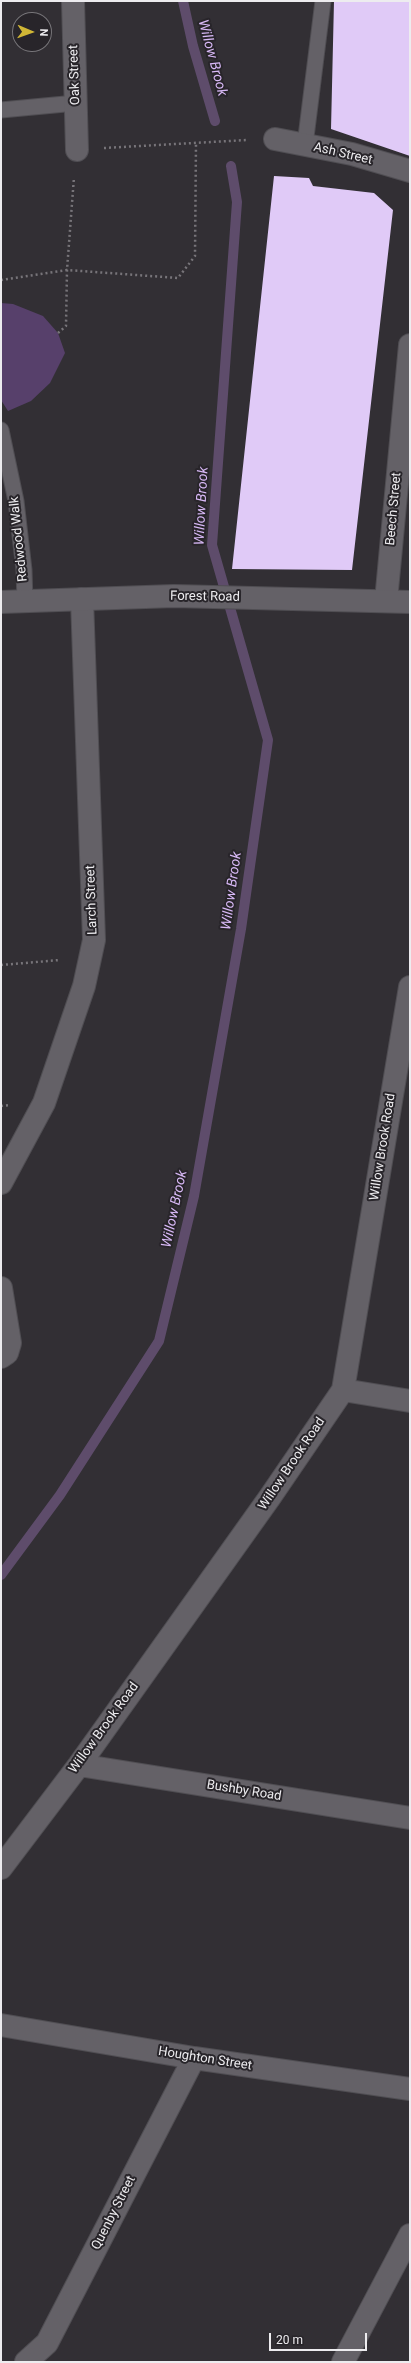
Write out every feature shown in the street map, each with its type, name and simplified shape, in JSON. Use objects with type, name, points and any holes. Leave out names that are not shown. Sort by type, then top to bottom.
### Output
[{"type":"street","name":"Oak Street","points":[[73,1],[77,150]]},
{"type":"street","name":"Ash Street","points":[[275,139],[352,154],[410,171]]},
{"type":"street","name":"Beech Street","points":[[386,601],[410,345]]},
{"type":"street","name":"Forest Road","points":[[1,602],[174,596],[304,598],[410,602]]},
{"type":"street","name":"Larch Street","points":[[1,1183],[44,1103],[84,986],[94,940],[82,599]]},
{"type":"street","name":"Willow Brook Road","points":[[1,1868],[78,1765],[270,1497],[343,1390],[410,987]]},
{"type":"street","points":[[1,1288],[10,1343],[7,1353],[1,1357]]},
{"type":"street","points":[[343,1390],[410,1401]]},
{"type":"street","name":"Bushby Road","points":[[78,1765],[410,1818]]},
{"type":"street","name":"Houghton Street","points":[[1,2024],[194,2058],[410,2089]]},
{"type":"street","name":"Quenby Street","points":[[26,2362],[47,2343],[194,2058]]},
{"type":"street","points":[[343,2362],[410,2235]]},
{"type":"lane","points":[[305,145],[323,1]]},
{"type":"lane","points":[[1,110],[76,102]]},
{"type":"lane","name":"Redwood Walk","points":[[1,430],[16,501],[24,570],[25,602]]},
{"type":"path","points":[[58,333],[66,326],[67,270],[77,150],[196,142],[275,139]]},
{"type":"path","points":[[1,280],[67,270],[178,278],[195,256],[196,142]]},
{"type":"path","points":[[1,965],[90,957]]},
{"type":"shaded area","points":[[1,303],[13,304],[43,316],[58,333],[65,353],[50,383],[31,401],[8,411],[1,400]]},
{"type":"building","points":[[334,1],[410,1],[410,156],[331,129]]},
{"type":"building","points":[[274,176],[309,178],[313,186],[374,193],[393,210],[352,570],[232,569]]},
{"type":"waterway","name":"Willow Brook","points":[[183,1],[193,46],[215,121]]},
{"type":"waterway","name":"Willow Brook","points":[[1,1575],[60,1495],[159,1341],[194,1196],[241,929],[268,740],[212,545],[237,202],[231,166]]}]
